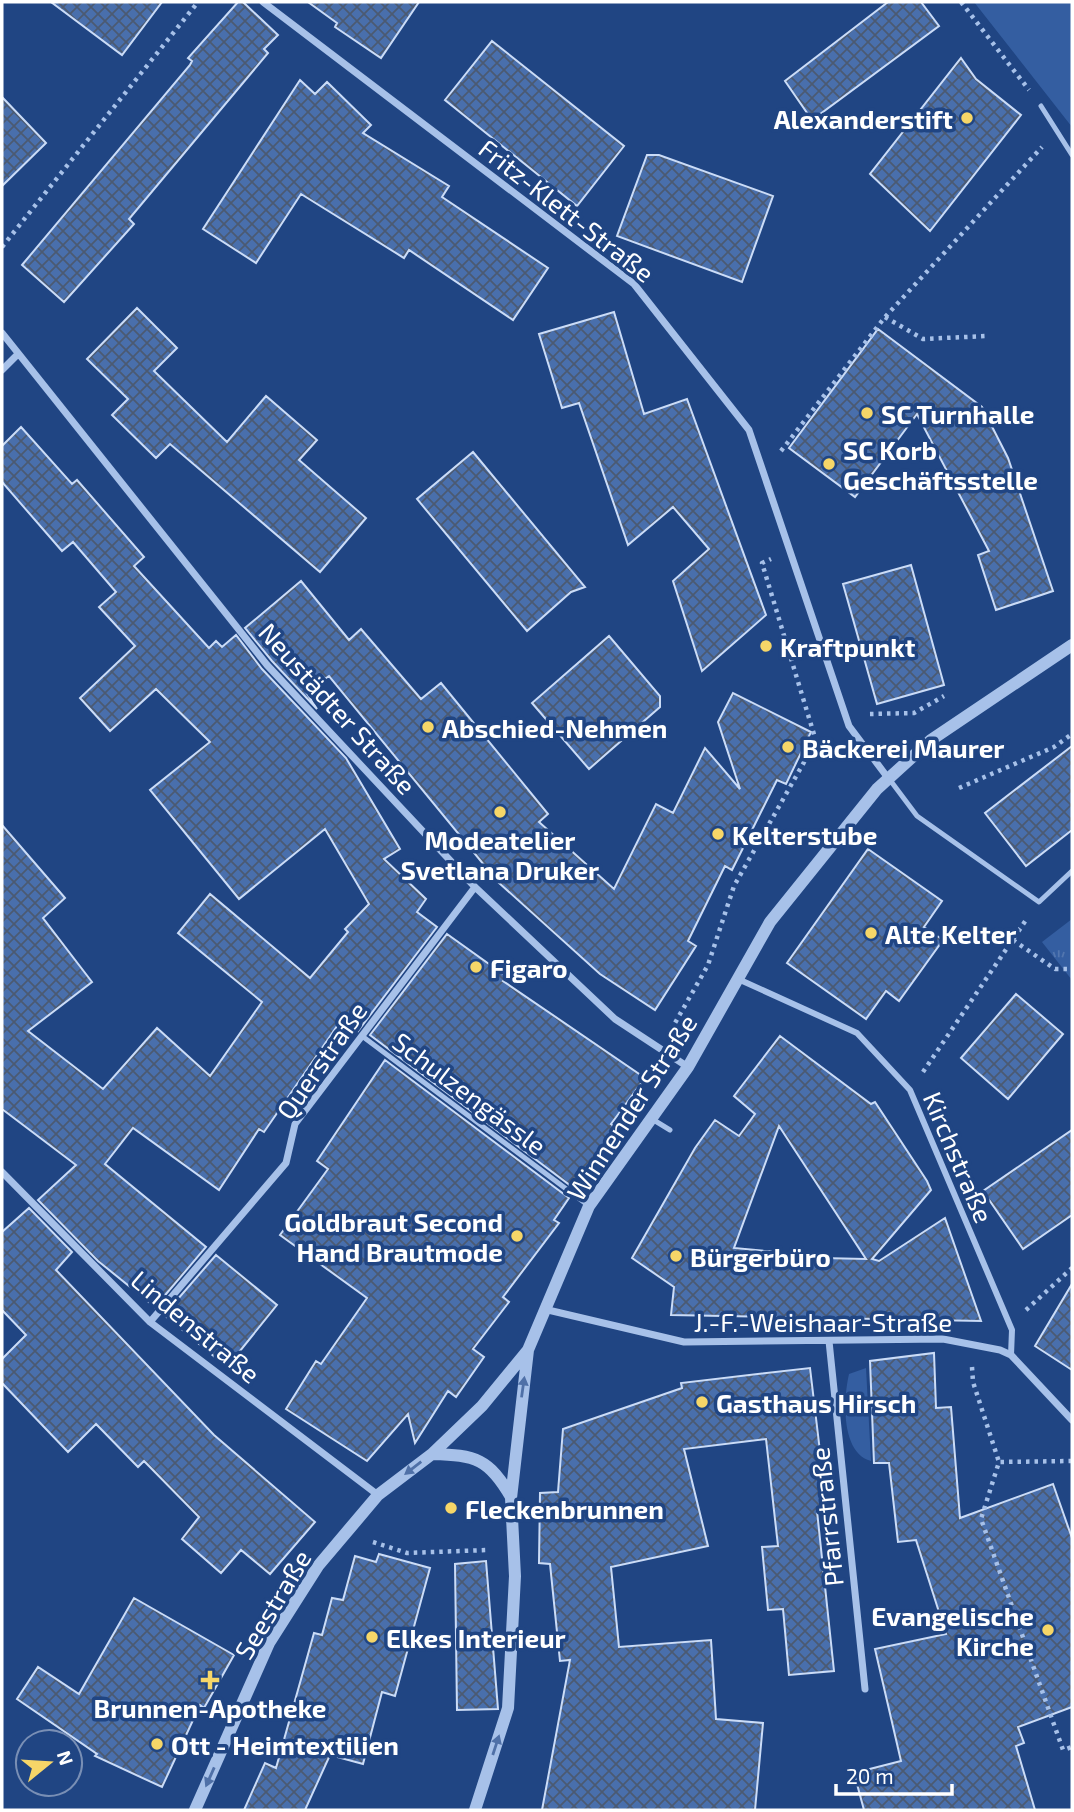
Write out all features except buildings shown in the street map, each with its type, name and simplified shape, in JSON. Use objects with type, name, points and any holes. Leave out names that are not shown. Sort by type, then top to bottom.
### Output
[{"type":"street","name":"Fritz-Klett-Straße","points":[[263,2],[635,284],[749,430],[849,726],[888,778]]},
{"type":"street","name":"Neustädter Straße","points":[[2,333],[267,665],[475,887],[615,1018],[688,1068]]},
{"type":"street","points":[[2,370],[18,354]]},
{"type":"street","name":"Winnender Straße","points":[[475,1810],[508,1708],[514,1548],[511,1498],[528,1350],[548,1310],[589,1206],[688,1068],[770,922],[888,778],[931,740],[1072,645]]},
{"type":"street","name":"Querstraße","points":[[150,1322],[286,1163],[295,1124],[475,887]]},
{"type":"street","name":"Kirchstraße","points":[[738,979],[857,1033],[911,1090],[1010,1325],[1011,1355]]},
{"type":"street","name":"Lindenstraße","points":[[2,1172],[150,1322],[378,1495]]},
{"type":"street","name":"J.-F.-Weishaar-Straße","points":[[548,1310],[684,1342],[943,1339],[1000,1350],[1011,1355]]},
{"type":"street","name":"Pfarrstraße","points":[[829,1341],[865,1689]]},
{"type":"street","name":"Seestraße","points":[[195,1810],[269,1643],[318,1566],[378,1495],[432,1454],[482,1406],[528,1350]]},
{"type":"street","points":[[1011,1355],[1072,1420]]},
{"type":"street","points":[[432,1454],[480,1459],[497,1473],[511,1498]]},
{"type":"lane","points":[[1041,106],[1072,155]]},
{"type":"lane","points":[[888,778],[917,816],[1039,902],[1072,871]]},
{"type":"lane","name":"Schulzengässle","points":[[362,1036],[589,1206]]},
{"type":"lane","points":[[652,1119],[670,1130]]},
{"type":"path","points":[[2,247],[198,2]]},
{"type":"path","points":[[961,2],[1041,106]]},
{"type":"path","points":[[764,468],[790,442],[885,317],[1057,132]]},
{"type":"path","points":[[885,317],[923,339],[987,336]]},
{"type":"path","points":[[668,1035],[708,965],[734,886],[816,741],[762,563],[792,552]]},
{"type":"path","points":[[959,788],[1054,747],[1072,734]]},
{"type":"path","points":[[911,1090],[1039,902]]},
{"type":"path","points":[[1013,940],[1055,969],[1072,969]]},
{"type":"path","points":[[1010,1325],[1072,1268]]},
{"type":"path","points":[[973,1382],[999,1462],[981,1519],[1063,1750],[1072,1747]]},
{"type":"path","points":[[999,1462],[1072,1461]]},
{"type":"path","points":[[346,1533],[407,1553],[514,1548]]},
{"type":"green space","points":[[974,2],[1072,2],[1072,127]]},
{"type":"green space","points":[[1072,919],[1072,980],[1042,942]]},
{"type":"green space","points":[[866,1368],[871,1461],[861,1456],[854,1448],[849,1437],[845,1411],[849,1374]]},
{"type":"place","name":"Alexanderstift","points":[[967,118]]},
{"type":"place","name":"SC Turnhalle","points":[[867,413]]},
{"type":"place","name":"SC Korb Geschäftsstelle","points":[[829,464]]},
{"type":"place","name":"Kraftpunkt","points":[[766,646]]},
{"type":"place","name":"Abschied-Nehmen","points":[[428,727]]},
{"type":"place","name":"Bäckerei Maurer","points":[[788,747]]},
{"type":"place","name":"Modeatelier Svetlana Druker","points":[[500,812]]},
{"type":"place","name":"Kelterstube","points":[[718,834]]},
{"type":"place","name":"Alte Kelter","points":[[871,933]]},
{"type":"place","name":"Figaro","points":[[476,967]]},
{"type":"place","name":"Goldbraut Second Hand Brautmode","points":[[517,1236]]},
{"type":"place","name":"Bürgerbüro","points":[[676,1256]]},
{"type":"place","name":"Gasthaus Hirsch","points":[[702,1402]]},
{"type":"place","name":"Fleckenbrunnen","points":[[451,1508]]},
{"type":"place","name":"Evangelische Kirche","points":[[1048,1630]]},
{"type":"place","name":"Elkes Interieur","points":[[372,1637]]},
{"type":"place","name":"Brunnen-Apotheke","points":[[210,1680]]},
{"type":"place","name":"Ott - Heimtextilien","points":[[157,1744]]}]
